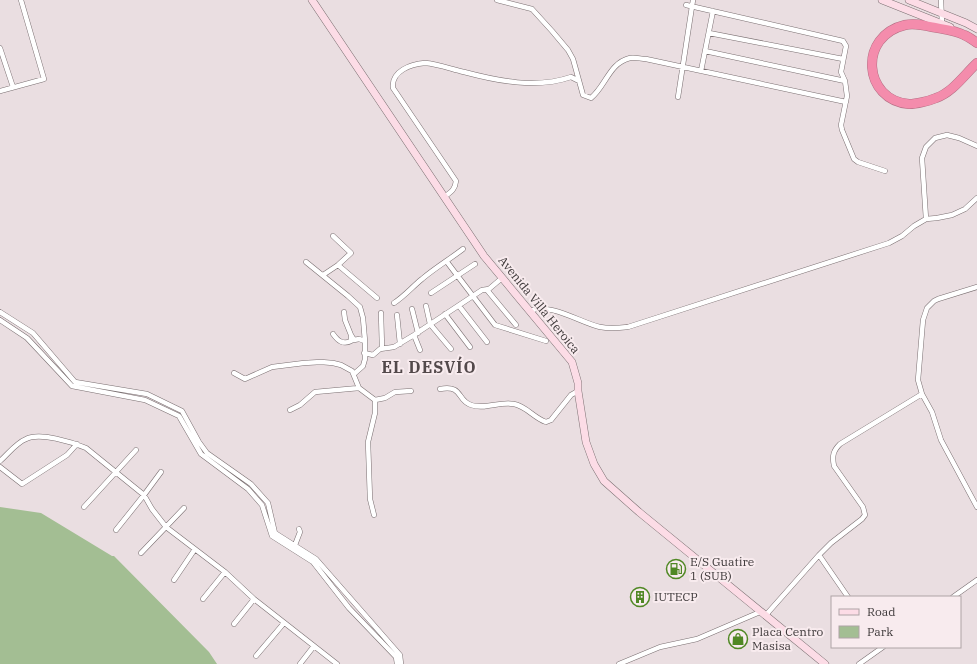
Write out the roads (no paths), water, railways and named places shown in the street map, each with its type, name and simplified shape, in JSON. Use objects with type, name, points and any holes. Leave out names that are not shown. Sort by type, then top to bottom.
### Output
[{"type":"highway","points":[[976,64],[953,88],[936,98],[910,104],[894,100],[883,92],[874,80],[872,64],[873,50],[880,38],[890,31],[904,25],[918,24],[963,34],[977,43]]},
{"type":"main road","name":"Avenida Villa Heroica","points":[[312,0],[484,256],[572,362],[578,383],[586,442],[594,464],[604,481],[639,512],[825,664]]},
{"type":"main road","points":[[882,0],[963,34]]},
{"type":"main road","points":[[908,0],[966,23],[977,29]]},
{"type":"street","points":[[0,90],[44,79],[21,0]]},
{"type":"street","points":[[497,0],[532,9],[568,50],[576,67],[583,95],[590,98],[596,93],[609,73],[619,62],[631,58],[646,59],[682,66],[846,102]]},
{"type":"street","points":[[678,97],[693,0]]},
{"type":"street","points":[[941,0],[942,24]]},
{"type":"street","points":[[686,5],[843,41],[846,46],[841,72],[845,81],[847,96],[842,118],[842,130],[854,159],[858,162],[886,171]]},
{"type":"street","points":[[701,70],[713,11]]},
{"type":"street","points":[[709,33],[843,59]]},
{"type":"street","points":[[0,48],[1,55],[13,87]]},
{"type":"street","points":[[705,51],[845,81]]},
{"type":"street","points":[[444,197],[452,191],[455,187],[456,181],[393,88],[392,82],[394,76],[400,71],[417,63],[425,63],[505,81],[542,83],[571,77],[579,81]]},
{"type":"street","points":[[926,219],[922,158],[926,147],[935,138],[947,135],[959,138],[977,146]]},
{"type":"street","points":[[530,311],[545,310],[569,315],[598,327],[613,329],[628,327],[889,243],[902,236],[914,226],[926,219],[952,215],[965,209],[977,198]]},
{"type":"street","points":[[323,275],[338,265],[351,253],[333,236]]},
{"type":"street","points":[[394,303],[423,278],[447,262],[463,248]]},
{"type":"street","points":[[306,262],[360,307],[363,318],[365,359],[363,366],[354,374]]},
{"type":"street","points":[[447,262],[495,325],[546,341]]},
{"type":"street","points":[[431,293],[475,264]]},
{"type":"street","points":[[338,265],[377,298]]},
{"type":"street","points":[[364,353],[373,355],[382,348],[394,347],[400,344],[482,290],[487,290],[502,278]]},
{"type":"street","points":[[977,287],[938,299],[930,304],[923,320],[918,380],[922,394],[932,412],[941,440],[977,507]]},
{"type":"street","points":[[487,290],[516,325]]},
{"type":"street","points":[[426,306],[430,324],[451,349]]},
{"type":"street","points":[[459,306],[488,342]]},
{"type":"street","points":[[412,309],[420,350]]},
{"type":"street","points":[[0,312],[33,333],[75,382],[147,394],[182,411],[199,442],[207,453],[251,484],[268,503],[275,533],[316,559],[400,655],[401,664]]},
{"type":"street","points":[[344,312],[345,320],[354,340],[359,339],[365,341]]},
{"type":"street","points":[[381,313],[382,348]]},
{"type":"street","points":[[445,314],[470,347]]},
{"type":"street","points":[[396,315],[400,344]]},
{"type":"street","points":[[0,320],[27,338],[72,386],[145,400],[179,416],[201,454],[248,489],[262,505],[272,536],[313,562],[349,608],[396,657],[397,664]]},
{"type":"street","points":[[333,334],[344,343],[351,341],[351,335]]},
{"type":"street","points":[[234,373],[245,379],[272,367],[321,362],[341,365],[348,368],[354,374],[360,388],[375,400]]},
{"type":"street","points":[[290,410],[300,405],[315,392],[360,388]]},
{"type":"street","points":[[440,390],[455,390],[467,403],[479,407],[496,404],[514,404],[546,422],[551,420],[571,395],[578,391]]},
{"type":"street","points":[[375,400],[384,398],[395,392],[411,391]]},
{"type":"street","points":[[619,664],[660,647],[697,639],[763,614],[831,543],[865,515],[863,507],[834,466],[832,459],[834,449],[922,394]]},
{"type":"street","points":[[374,514],[370,499],[368,442],[375,413],[375,400]]},
{"type":"street","points":[[0,461],[25,439],[37,436],[77,444],[86,448],[144,495],[152,509],[166,527],[337,664]]},
{"type":"street","points":[[0,468],[22,484],[67,455],[77,444]]},
{"type":"street","points":[[84,507],[136,450]]},
{"type":"street","points":[[116,530],[161,472]]},
{"type":"street","points":[[141,553],[184,508]]},
{"type":"street","points":[[295,545],[300,532],[299,529]]},
{"type":"street","points":[[174,580],[195,549]]},
{"type":"street","points":[[819,555],[847,596]]},
{"type":"street","points":[[203,599],[224,572]]},
{"type":"street","points":[[954,596],[977,580]]},
{"type":"street","points":[[234,624],[254,599]]},
{"type":"street","points":[[256,656],[284,623]]},
{"type":"street","points":[[300,664],[314,646]]},
{"type":"street","points":[[859,664],[881,648]]},
{"type":"place","name":"E/S Guatire 1 (SUB)","points":[[676,569]]},
{"type":"place","name":"IUTECP","points":[[640,597]]},
{"type":"place","name":"Placa Centro Masisa","points":[[738,639]]},
{"type":"district","name":"EL DESVÍO","points":[[429,367]]}]
